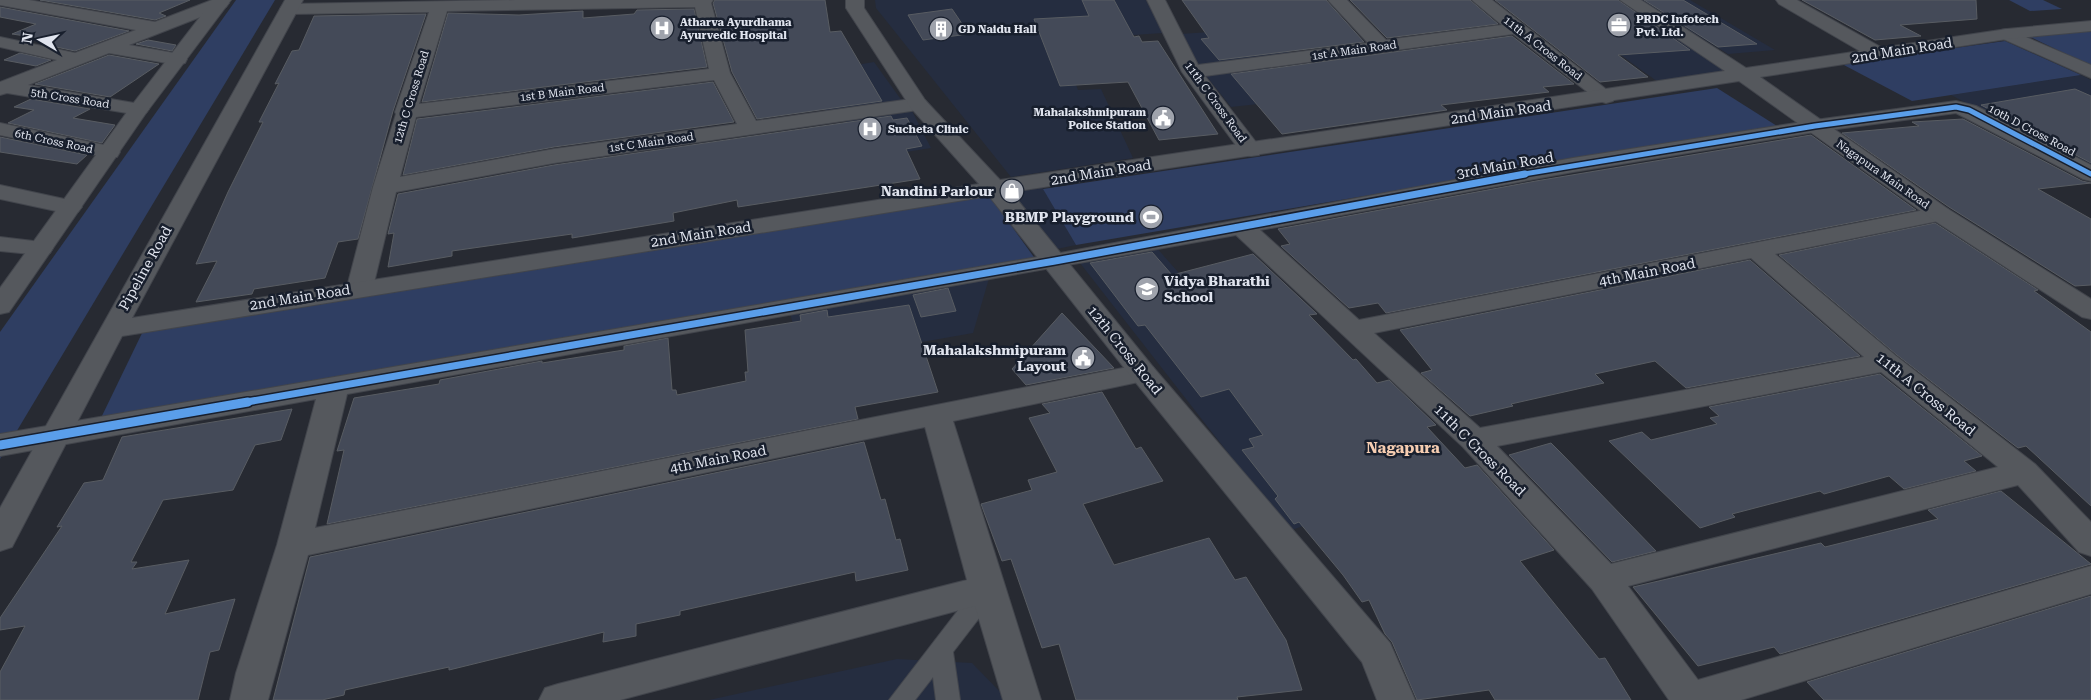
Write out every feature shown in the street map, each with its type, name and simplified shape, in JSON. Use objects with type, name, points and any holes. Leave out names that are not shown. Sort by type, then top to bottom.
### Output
[{"type":"street","points":[[0,0],[27,2],[157,28]]},
{"type":"street","name":"12th Cross Road","points":[[855,0],[855,8],[918,104],[996,188],[1143,374],[1377,654],[1396,700]]},
{"type":"street","name":"11th C Cross Road","points":[[1156,0],[1192,72],[1251,150]]},
{"type":"street","points":[[1337,0],[1380,46]]},
{"type":"street","name":"11th A Cross Road","points":[[1481,0],[1606,97]]},
{"type":"street","name":"Nagapura Main Road","points":[[1629,0],[1744,75],[1940,214],[2091,311]]},
{"type":"street","points":[[1785,0],[1879,54]]},
{"type":"street","points":[[2,87],[157,28],[215,1]]},
{"type":"street","points":[[0,305],[139,109],[178,59],[215,1]]},
{"type":"street","points":[[292,5],[439,8],[551,3],[703,1],[720,73],[749,127]]},
{"type":"street","points":[[0,10],[27,2]]},
{"type":"street","name":"Pipeline Road","points":[[0,538],[112,328],[292,5]]},
{"type":"street","name":"12th C Cross Road","points":[[360,288],[384,187],[405,112],[439,8]]},
{"type":"street","name":"2nd Main Road","points":[[112,328],[996,188],[1606,97],[2007,34],[2091,26]]},
{"type":"street","name":"1st A Main Road","points":[[1192,72],[1516,28]]},
{"type":"street","points":[[2007,34],[2091,72]]},
{"type":"street","points":[[0,42],[76,59]]},
{"type":"street","points":[[107,47],[178,59]]},
{"type":"street","name":"1st B Main Road","points":[[405,112],[720,73]]},
{"type":"street","name":"5th Cross Road","points":[[2,87],[139,109]]},
{"type":"street","name":"1st C Main Road","points":[[384,187],[554,156],[918,104]]},
{"type":"street","name":"3rd Main Road","points":[[0,445],[1055,261],[1573,165],[1815,126],[1961,108]]},
{"type":"street","name":"10th D Cross Road","points":[[1961,108],[2091,174]]},
{"type":"street","name":"6th Cross Road","points":[[0,129],[109,152]]},
{"type":"street","points":[[0,192],[70,207]]},
{"type":"street","name":"4th Main Road","points":[[1353,329],[1940,214]]},
{"type":"street","name":"11th C Cross Road","points":[[1241,226],[1474,440],[1604,579],[1690,700]]},
{"type":"street","points":[[0,244],[41,248]]},
{"type":"street","name":"11th A Cross Road","points":[[1756,250],[1886,362],[2024,472],[2091,543]]},
{"type":"street","points":[[1474,440],[1886,362]]},
{"type":"street","name":"4th Main Road","points":[[294,545],[1143,374]]},
{"type":"street","points":[[249,700],[255,673],[294,545],[334,387]]},
{"type":"street","points":[[936,415],[1022,700]]},
{"type":"street","points":[[1604,579],[2024,472]]},
{"type":"street","points":[[1690,700],[2091,580]]},
{"type":"street","points":[[558,700],[987,589]]},
{"type":"lane","points":[[901,700],[975,607],[987,589]]},
{"type":"lane","points":[[941,650],[948,700]]},
{"type":"shaded area","points":[[236,0],[275,0],[0,459],[0,332]]},
{"type":"shaded area","points":[[875,0],[1146,0],[1163,33],[1059,40],[1078,90],[1101,89],[1133,158],[1011,177],[876,8]]},
{"type":"shaded area","points":[[1545,0],[1619,0],[1731,72],[1658,82]]},
{"type":"shaded area","points":[[1640,0],[1690,0],[1775,50],[1728,54]]},
{"type":"shaded area","points":[[2009,0],[2043,0],[2062,9],[2030,11]]},
{"type":"shaded area","points":[[1270,28],[1291,54],[1198,66],[1180,34]]},
{"type":"shaded area","points":[[2091,29],[2091,66],[2026,35]]},
{"type":"shaded area","points":[[2005,41],[2081,75],[1912,101],[1842,64]]},
{"type":"shaded area","points":[[874,62],[902,101],[826,112],[802,74]]},
{"type":"shaded area","points":[[1266,65],[1296,100],[1231,107],[1203,72]]},
{"type":"shaded area","points":[[2081,75],[2091,80],[2091,167],[1951,95]]},
{"type":"shaded area","points":[[1717,88],[1777,126],[1076,245],[1043,189]]},
{"type":"shaded area","points":[[912,111],[931,148],[862,159],[846,121]]},
{"type":"shaded area","points":[[1041,185],[1076,245],[1052,250],[1005,190]]},
{"type":"shaded area","points":[[990,196],[1036,260],[100,420],[145,327]]},
{"type":"shaded area","points":[[1155,246],[1217,316],[1387,496],[1289,531],[1080,263]]},
{"type":"shaded area","points":[[990,275],[973,333],[803,363],[790,313]]},
{"type":"shaded area","points":[[897,659],[972,663],[1008,700],[709,700]]},
{"type":"building","points":[[40,0],[190,0],[159,13],[166,16],[155,20]]},
{"type":"building","points":[[715,0],[825,0],[830,32],[841,31],[882,101],[757,119],[732,72],[713,3]]},
{"type":"building","points":[[1082,0],[1114,0],[1134,37],[1139,36],[1142,42],[1158,41],[1218,134],[1159,140],[1128,82],[1060,86],[1034,19],[1089,16]]},
{"type":"building","points":[[1182,0],[1326,0],[1364,42],[1219,60],[1201,39],[1209,38]]},
{"type":"building","points":[[1350,0],[1470,0],[1498,24],[1387,38]]},
{"type":"building","points":[[1495,0],[1618,0],[1690,50],[1618,55],[1648,77],[1600,82]]},
{"type":"building","points":[[1644,0],[1683,0],[1757,44],[1718,47]]},
{"type":"building","points":[[1802,0],[1976,0],[1977,19],[1900,25],[1921,36],[1875,40]]},
{"type":"building","points":[[0,7],[129,31],[75,51],[42,44],[52,40],[12,34],[36,24],[0,17]]},
{"type":"building","points":[[694,9],[707,67],[422,102],[448,13],[519,15],[583,11],[583,18],[634,14],[637,10]]},
{"type":"building","name":"GD Naidu Hall","points":[[952,9],[969,34],[923,40],[908,15]]},
{"type":"building","points":[[426,14],[393,111],[358,239],[338,242],[325,278],[254,289],[252,294],[196,302],[217,261],[196,264],[228,192],[263,122],[259,122],[279,83],[275,84],[292,51],[299,50],[314,16]]},
{"type":"building","points":[[1512,36],[1574,84],[1543,87],[1549,92],[1441,105],[1447,110],[1282,134],[1231,74]]},
{"type":"building","points":[[148,40],[176,45],[172,51],[136,44]]},
{"type":"building","points":[[20,53],[51,60],[36,66],[4,60]]},
{"type":"building","points":[[109,55],[159,64],[110,97],[35,84]]},
{"type":"building","points":[[713,82],[734,122],[554,147],[403,175],[417,119]]},
{"type":"building","points":[[2075,89],[2091,96],[2091,163],[1981,105]]},
{"type":"building","points":[[31,99],[90,109],[73,118],[115,125],[102,143],[8,123],[34,110],[14,107]]},
{"type":"building","points":[[891,116],[893,120],[907,118],[922,146],[906,149],[920,179],[738,207],[737,200],[673,213],[674,221],[572,238],[572,234],[452,251],[452,256],[388,267],[394,233],[388,234],[398,194],[554,165]]},
{"type":"building","points":[[1963,119],[2082,181],[2091,183],[2038,189],[2091,219],[2091,285],[2075,286],[1949,207],[1842,133],[1919,126],[1912,122]]},
{"type":"building","points":[[1811,135],[1916,210],[1386,313],[1378,303],[1349,308],[1281,246],[1290,244],[1278,229],[1536,181]]},
{"type":"building","points":[[0,137],[87,155],[77,164],[0,152]]},
{"type":"building","points":[[1935,223],[2038,290],[2034,291],[2091,332],[2091,506],[2026,446],[2018,448],[1897,355],[1779,255]]},
{"type":"building","points":[[1152,252],[1172,275],[1253,254],[1317,314],[1309,315],[1353,360],[1356,359],[1377,383],[1389,380],[1436,425],[1427,427],[1465,468],[1477,465],[1554,550],[1520,561],[1599,659],[1605,658],[1631,700],[1495,700],[1489,690],[1417,700],[1392,642],[1385,634],[1369,600],[1362,602],[1343,575],[1299,522],[1294,524],[1275,499],[1278,496],[1242,450],[1254,447],[1249,439],[1263,435],[1229,389],[1201,397],[1145,325],[1138,326],[1090,263]]},
{"type":"building","points":[[1750,260],[1860,356],[1686,388],[1655,361],[1595,374],[1604,383],[1511,404],[1513,406],[1470,416],[1421,373],[1432,370],[1400,330]]},
{"type":"building","points":[[948,288],[956,311],[921,317],[913,295]]},
{"type":"building","points":[[909,305],[938,392],[855,407],[858,419],[327,524],[344,450],[337,451],[354,398],[439,384],[440,380],[542,361],[542,363],[624,350],[624,346],[668,338],[672,390],[676,390],[677,395],[746,381],[745,372],[748,372],[745,330],[801,321],[800,315],[827,310],[828,317]]},
{"type":"building","points":[[1062,313],[1114,368],[1026,385],[1012,369]]},
{"type":"building","points":[[1880,374],[1982,456],[1964,461],[1976,471],[1904,489],[1889,476],[1824,494],[1820,491],[1732,514],[1735,517],[1700,528],[1609,441],[1642,432],[1651,440],[1717,424],[1710,418],[1719,416],[1709,407]]},
{"type":"building","points":[[1102,392],[1136,449],[1141,447],[1163,481],[1083,504],[1114,565],[1209,538],[1235,580],[1246,577],[1286,640],[1302,690],[1237,697],[1238,700],[1076,700],[1059,644],[1042,648],[1011,559],[1002,561],[981,504],[1032,490],[1028,480],[1057,472],[1029,418],[1050,413],[1042,404]]},
{"type":"building","points":[[292,409],[281,440],[255,445],[233,490],[163,500],[131,562],[137,562],[132,569],[189,560],[165,614],[235,599],[219,650],[210,652],[198,700],[0,700],[0,672],[25,626],[0,630],[0,618],[62,526],[57,527],[84,483],[103,480],[122,437]]},
{"type":"building","points":[[864,442],[881,500],[885,499],[896,540],[900,539],[908,570],[856,581],[855,572],[680,611],[680,615],[636,624],[636,636],[603,642],[604,632],[449,670],[449,667],[345,690],[344,695],[322,700],[273,700],[310,557]]},
{"type":"building","points":[[1551,443],[1656,551],[1612,562],[1509,455]]},
{"type":"building","points":[[2001,491],[2091,564],[1780,654],[1774,647],[1698,666],[1633,587],[1821,543],[1825,547],[1938,519],[1928,510]]},
{"type":"building","points":[[2091,596],[2091,700],[1824,700],[1807,682]]},
{"type":"cycle path","points":[[0,445],[1055,261],[1573,165],[1815,126],[1956,107],[1969,110],[2091,174]]},
{"type":"place","name":"PRDC Infotech Pvt. Ltd.","points":[[1619,25]]},
{"type":"place","name":"Atharva Ayurdhama Ayurvedic Hospital","points":[[662,28]]},
{"type":"place","name":"GD Naidu Hall","points":[[941,29]]},
{"type":"place","name":"Mahalakshmipuram Police Station","points":[[1163,118]]},
{"type":"place","name":"Sucheta Clinic","points":[[870,129]]},
{"type":"place","name":"Nandini Parlour","points":[[1012,191]]},
{"type":"place","name":"BBMP Playground","points":[[1151,217]]},
{"type":"place","name":"Vidya Bharathi School","points":[[1147,289]]},
{"type":"place","name":"Mahalakshmipuram Layout","points":[[1083,358]]},
{"type":"district","name":"Nagapura","points":[[1403,448]]}]
